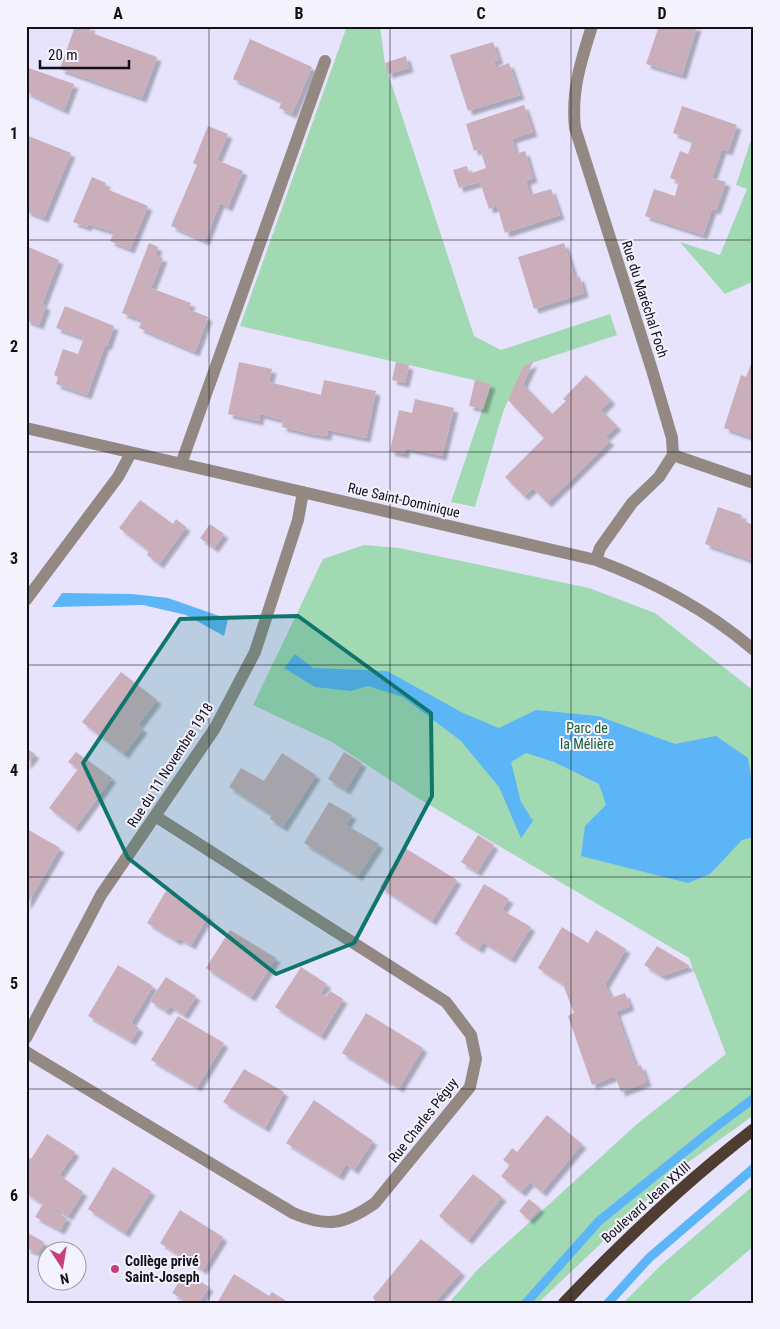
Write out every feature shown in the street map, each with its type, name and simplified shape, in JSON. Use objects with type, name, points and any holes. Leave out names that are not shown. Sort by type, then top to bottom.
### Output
[{"type":"main road","name":"Boulevard Jean XXIII","points":[[564,1303],[636,1230],[684,1186],[754,1129]]},
{"type":"street","name":"Rue du Maréchal Foch","points":[[592,26],[576,75],[574,93],[575,128],[652,370],[672,438],[673,455]]},
{"type":"street","points":[[181,464],[325,61]]},
{"type":"street","name":"Rue Saint-Dominique","points":[[26,428],[596,560],[642,578],[689,602],[728,627],[754,650]]},
{"type":"street","points":[[26,600],[118,477],[131,453]]},
{"type":"street","points":[[596,560],[600,548],[632,503],[659,477],[673,455],[754,483]]},
{"type":"street","name":"Rue du 11 Novembre 1918","points":[[26,1038],[101,895],[216,728],[255,652],[298,520],[302,492]]},
{"type":"street","name":"Rue Charles Péguy","points":[[26,1052],[293,1213],[310,1220],[330,1223],[355,1217],[375,1204],[470,1087],[476,1059],[471,1035],[446,1002],[155,816]]},
{"type":"highlighted area","points":[[298,616],[431,713],[432,796],[354,943],[276,974],[128,858],[83,763],[180,619]]},
{"type":"green space","points":[[347,26],[380,26],[385,64],[474,336],[501,350],[610,314],[617,335],[523,366],[503,412],[475,507],[451,502],[491,384],[240,326]]},
{"type":"green space","points":[[754,131],[754,281],[725,294],[680,242],[720,255],[747,189],[736,185]]},
{"type":"green space","name":"Parc de la Mélière","points":[[364,545],[399,548],[589,588],[655,613],[754,691],[754,1115],[683,1166],[538,1303],[449,1303],[478,1269],[637,1124],[726,1054],[689,958],[416,797],[332,742],[253,705],[323,559]]},
{"type":"green space","points":[[754,1185],[754,1246],[687,1303],[623,1303],[660,1266]]},
{"type":"water","points":[[62,593],[132,594],[168,598],[228,619],[224,636],[186,615],[143,605],[52,607]]},
{"type":"water","points":[[295,654],[313,668],[387,671],[463,713],[499,728],[536,710],[598,716],[675,744],[716,736],[748,758],[754,794],[754,837],[742,840],[710,874],[688,883],[581,856],[585,826],[606,805],[599,784],[554,762],[526,753],[511,762],[521,802],[533,821],[521,838],[499,787],[461,741],[403,697],[368,686],[351,691],[315,687],[284,668]]},
{"type":"building","points":[[75,26],[91,26],[89,32],[157,57],[142,98],[60,69]]},
{"type":"building","points":[[659,26],[697,26],[682,75],[646,64]]},
{"type":"building","points":[[250,39],[312,67],[292,114],[279,108],[282,101],[233,79]]},
{"type":"building","points":[[493,42],[499,60],[494,61],[496,68],[509,63],[520,95],[468,111],[450,55]]},
{"type":"building","points":[[406,56],[409,68],[388,74],[385,63]]},
{"type":"building","points":[[26,67],[74,84],[64,110],[26,92]]},
{"type":"building","points":[[524,105],[533,132],[512,139],[516,154],[525,151],[533,178],[526,181],[530,195],[551,189],[560,215],[505,233],[497,206],[489,209],[480,182],[459,188],[453,170],[467,166],[469,174],[486,168],[480,149],[474,151],[466,124]]},
{"type":"building","points":[[682,106],[737,125],[728,151],[722,149],[712,178],[726,182],[716,210],[712,209],[703,235],[645,216],[654,189],[675,196],[679,181],[670,178],[680,151],[688,154],[693,140],[673,133]]},
{"type":"building","points":[[208,126],[228,134],[217,160],[243,171],[228,207],[220,203],[205,241],[171,226],[197,165],[193,163]]},
{"type":"building","points":[[26,135],[71,153],[44,218],[26,211]]},
{"type":"building","points":[[92,177],[106,183],[104,188],[148,206],[130,249],[110,241],[114,232],[88,224],[87,227],[73,222]]},
{"type":"building","points":[[149,243],[158,247],[155,255],[163,258],[151,288],[191,303],[188,309],[208,317],[195,352],[139,328],[142,320],[122,313]]},
{"type":"building","points":[[564,243],[575,278],[580,277],[584,293],[534,309],[518,257]]},
{"type":"building","points":[[26,246],[59,260],[42,304],[46,306],[39,325],[26,320]]},
{"type":"building","points":[[65,306],[114,326],[87,395],[56,384],[58,377],[54,375],[63,349],[78,354],[84,338],[56,328]]},
{"type":"building","points":[[239,362],[272,369],[269,382],[321,395],[324,380],[376,391],[366,438],[328,430],[327,436],[312,434],[282,427],[283,420],[260,414],[259,421],[228,414]]},
{"type":"building","points":[[396,362],[409,365],[405,383],[392,380]]},
{"type":"building","points":[[533,362],[523,384],[552,414],[566,401],[563,399],[586,375],[611,400],[601,410],[617,426],[605,437],[610,441],[547,503],[533,488],[524,496],[505,477],[544,438],[508,400],[523,366]]},
{"type":"building","points":[[751,364],[754,365],[754,438],[724,428],[741,375],[746,377]]},
{"type":"building","points":[[475,380],[491,384],[483,409],[469,406]]},
{"type":"building","points":[[415,399],[454,408],[442,456],[406,448],[404,454],[390,451],[399,410],[412,413]]},
{"type":"building","points":[[140,500],[173,524],[176,519],[186,527],[159,564],[147,555],[149,551],[119,528]]},
{"type":"building","points":[[718,507],[742,515],[741,520],[754,525],[754,561],[705,544]]},
{"type":"building","points":[[210,524],[224,534],[214,548],[200,538]]},
{"type":"building","points":[[121,672],[157,700],[138,725],[143,729],[124,754],[82,722]]},
{"type":"building","points":[[26,748],[35,754],[26,765]]},
{"type":"building","points":[[76,752],[112,778],[75,828],[49,808],[78,769],[68,762]]},
{"type":"building","points":[[344,752],[362,763],[346,790],[328,779]]},
{"type":"building","points":[[282,753],[316,775],[283,827],[270,819],[272,815],[229,787],[241,768],[264,781]]},
{"type":"building","points":[[329,802],[352,815],[346,825],[379,844],[358,876],[304,843]]},
{"type":"building","points":[[26,830],[60,848],[26,906]]},
{"type":"building","points":[[478,835],[494,845],[477,872],[461,862]]},
{"type":"building","points":[[405,848],[457,880],[432,921],[380,887]]},
{"type":"building","points":[[484,884],[509,899],[502,910],[531,927],[511,959],[483,942],[479,949],[455,934]]},
{"type":"building","points":[[166,891],[208,916],[191,945],[179,938],[177,941],[147,923]]},
{"type":"building","points":[[562,927],[588,943],[596,930],[626,949],[605,984],[611,998],[625,993],[630,1006],[616,1012],[636,1067],[641,1065],[647,1082],[621,1092],[615,1076],[592,1085],[568,1016],[574,1013],[563,984],[538,968]]},
{"type":"building","points":[[230,930],[276,958],[251,997],[206,968]]},
{"type":"building","points":[[657,946],[690,966],[662,976],[644,965]]},
{"type":"building","points":[[118,965],[153,986],[131,1023],[139,1028],[131,1041],[88,1016]]},
{"type":"building","points":[[301,967],[327,984],[320,993],[326,997],[330,991],[343,999],[321,1036],[275,1007]]},
{"type":"building","points":[[166,977],[196,996],[184,1015],[170,1006],[166,1011],[150,1001]]},
{"type":"building","points":[[366,1013],[423,1048],[399,1088],[342,1053]]},
{"type":"building","points":[[178,1016],[224,1043],[197,1087],[151,1060]]},
{"type":"building","points":[[244,1069],[284,1092],[265,1128],[223,1102]]},
{"type":"building","points":[[314,1100],[373,1141],[354,1170],[346,1164],[339,1176],[286,1143]]},
{"type":"building","points":[[547,1115],[582,1144],[542,1192],[530,1182],[521,1192],[501,1176],[510,1165],[503,1160],[512,1148],[517,1152]]},
{"type":"building","points":[[47,1134],[75,1152],[59,1175],[83,1192],[68,1216],[56,1209],[55,1211],[67,1218],[60,1230],[35,1217],[43,1204],[26,1193],[26,1156],[31,1159]]},
{"type":"building","points":[[113,1167],[151,1191],[125,1233],[88,1209]]},
{"type":"building","points":[[473,1174],[502,1197],[468,1240],[439,1216]]},
{"type":"building","points":[[529,1199],[540,1208],[529,1220],[519,1211]]},
{"type":"building","points":[[180,1210],[223,1237],[203,1270],[160,1243]]},
{"type":"building","points":[[26,1232],[44,1242],[38,1242],[38,1253],[26,1248]]},
{"type":"building","points":[[421,1239],[461,1272],[434,1303],[404,1303],[399,1299],[396,1303],[376,1303],[373,1297]]},
{"type":"building","points":[[185,1272],[209,1287],[199,1303],[189,1303],[172,1293]]},
{"type":"building","points":[[234,1274],[269,1296],[272,1292],[285,1300],[284,1303],[217,1303]]},
{"type":"waterway","points":[[526,1303],[599,1221],[754,1098]]},
{"type":"waterway","points":[[608,1303],[649,1258],[754,1168]]},
{"type":"place","name":"Collège privé Saint-Joseph","points":[[115,1269]]}]
